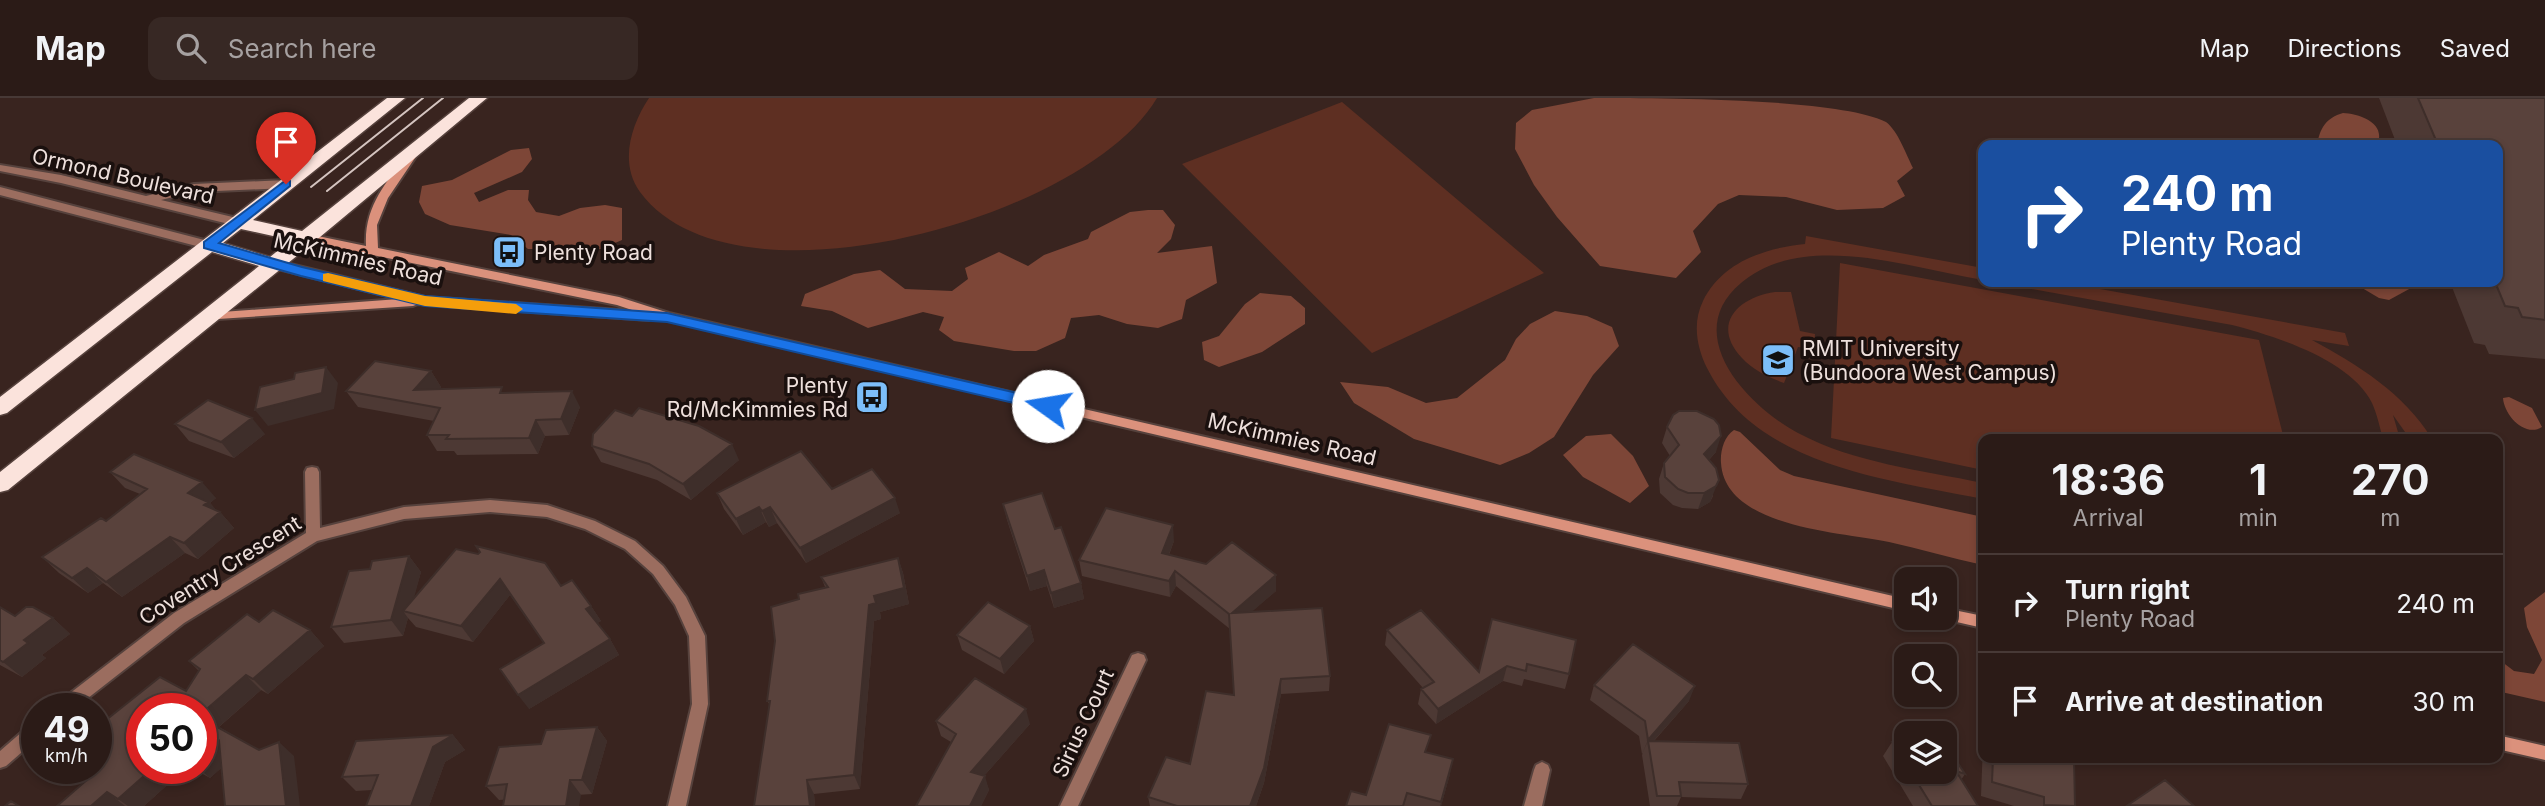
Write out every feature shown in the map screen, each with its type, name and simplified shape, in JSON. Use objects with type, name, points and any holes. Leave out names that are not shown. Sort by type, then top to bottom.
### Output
[{"type":"highway","points":[[0,408],[397,98]]},
{"type":"highway","points":[[0,484],[479,98]]},
{"type":"highway","name":"McKimmies Road","points":[[237,222],[308,238]]},
{"type":"highway","name":"McKimmies Road","points":[[208,245],[274,264]]},
{"type":"main road","points":[[372,249],[371,225],[383,198],[414,151]]},
{"type":"main road","name":"McKimmies Road","points":[[308,238],[619,301],[667,317],[1894,602]]},
{"type":"main road","name":"McKimmies Road","points":[[274,264],[425,301],[667,317]]},
{"type":"main road","points":[[208,317],[425,301]]},
{"type":"main road","points":[[1957,617],[1978,621]]},
{"type":"main road","points":[[2503,743],[2545,753]]},
{"type":"street","name":"Ormond Boulevard","points":[[0,168],[61,179],[237,222]]},
{"type":"street","points":[[144,201],[194,188],[286,184]]},
{"type":"street","name":"Ormond Boulevard","points":[[0,191],[208,245]]},
{"type":"street","points":[[312,472],[313,536]]},
{"type":"street","name":"Coventry Crescent","points":[[83,693],[179,618],[313,536],[404,513],[490,506],[547,511],[590,525],[630,545],[658,570],[681,601],[697,636],[700,704],[677,806]]},
{"type":"street","name":"Sirius Court","points":[[1069,806],[1138,660]]},
{"type":"street","points":[[0,761],[21,743]]},
{"type":"street","points":[[1533,806],[1542,770]]},
{"type":"shaded area","points":[[649,98],[1157,98],[1119,142],[1060,181],[987,214],[907,237],[826,249],[750,247],[686,229],[640,192],[630,169],[630,144],[637,120]]},
{"type":"shaded area","points":[[1594,98],[1746,101],[1830,108],[1863,114],[1890,126],[1913,168],[1897,181],[1905,196],[1883,208],[1837,210],[1786,197],[1739,195],[1718,204],[1693,231],[1701,252],[1676,278],[1600,266],[1557,217],[1534,185],[1515,149],[1516,123],[1532,110]]},
{"type":"shaded area","points":[[1342,102],[1544,273],[1372,353],[1182,164]]},
{"type":"shaded area","points":[[2343,113],[2364,118],[2375,125],[2378,140],[2318,140],[2325,125]]},
{"type":"shaded area","points":[[529,148],[532,159],[522,172],[474,193],[479,202],[508,190],[529,190],[528,200],[536,212],[559,216],[580,208],[605,205],[622,208],[622,240],[601,249],[528,249],[511,235],[450,225],[425,214],[419,202],[422,186],[452,180],[511,150]]},
{"type":"shaded area","points":[[1163,210],[1175,225],[1171,239],[1157,253],[1212,246],[1217,283],[1186,300],[1182,319],[1158,328],[1127,324],[1099,315],[1071,318],[1065,338],[1036,351],[1014,351],[954,341],[939,330],[944,317],[923,312],[868,328],[832,311],[801,306],[805,294],[854,274],[880,270],[905,289],[952,291],[968,279],[965,268],[999,252],[1028,266],[1044,255],[1088,239],[1091,232],[1130,212]]},
{"type":"shaded area","points":[[1806,236],[1978,267],[1978,279],[1894,262],[1848,256],[1804,257],[1778,263],[1741,283],[1724,303],[1717,325],[1719,346],[1728,368],[1742,388],[1760,406],[1798,433],[1865,459],[1978,482],[1978,498],[1867,475],[1828,463],[1791,448],[1758,427],[1729,401],[1707,368],[1701,352],[1697,327],[1703,301],[1721,276],[1746,259],[1775,249],[1805,244]]},
{"type":"shaded area","points":[[1840,263],[2259,340],[2283,434],[1978,434],[1978,469],[1831,438]]},
{"type":"shaded area","points":[[2021,287],[2089,287],[2345,333],[2349,346],[2312,340],[2363,370],[2394,394],[2429,434],[2406,434],[2393,415],[2399,434],[2382,434],[2372,403],[2362,388],[2347,374],[2330,362],[2290,343],[2232,325]]},
{"type":"shaded area","points":[[2360,287],[2413,287],[2389,300],[2379,298]]},
{"type":"shaded area","points":[[1775,292],[1791,292],[1800,331],[1815,334],[1814,349],[1798,347],[1784,383],[1761,373],[1746,362],[1733,346],[1729,334],[1729,323],[1740,306]]},
{"type":"shaded area","points":[[1260,293],[1291,296],[1305,308],[1305,324],[1262,352],[1219,367],[1204,360],[1202,342],[1219,336],[1245,304]]},
{"type":"shaded area","points":[[1555,311],[1587,316],[1612,327],[1619,346],[1593,375],[1554,437],[1529,453],[1500,465],[1414,439],[1354,403],[1340,382],[1388,387],[1426,403],[1457,398],[1505,360],[1516,339],[1530,324]]},
{"type":"shaded area","points":[[2509,397],[2532,408],[2542,427],[2529,430],[2516,423],[2504,405],[2503,398]]},
{"type":"shaded area","points":[[1734,430],[1740,432],[1780,470],[1794,476],[1978,516],[1978,564],[1889,542],[1816,530],[1763,514],[1742,501],[1727,485],[1721,454],[1725,440]]},
{"type":"shaded area","points":[[1611,434],[1633,456],[1649,486],[1630,503],[1583,477],[1563,455],[1586,436]]},
{"type":"shaded area","points":[[2545,592],[2545,702],[2503,692],[2503,663],[2514,671],[2534,674],[2542,660],[2527,627],[2524,608]]},
{"type":"building","points":[[2418,98],[2545,98],[2545,320],[2522,317],[2518,308],[2505,306],[2497,287],[2503,287],[2503,140],[2436,140]]},
{"type":"building","points":[[375,361],[431,371],[414,390],[502,387],[500,393],[572,391],[561,419],[536,420],[529,438],[446,439],[449,435],[427,435],[440,408],[346,391]]},
{"type":"building","points":[[326,367],[322,393],[255,410],[260,387],[294,379],[295,373]]},
{"type":"building","points":[[208,400],[252,418],[221,442],[175,424]]},
{"type":"building","points":[[639,408],[699,426],[732,444],[683,484],[649,464],[592,446],[593,434],[615,410],[632,416]]},
{"type":"building","points":[[1679,411],[1697,411],[1714,419],[1719,425],[1721,436],[1704,454],[1716,468],[1719,480],[1716,486],[1704,493],[1688,493],[1678,489],[1665,477],[1664,463],[1679,445],[1667,427],[1673,415]]},
{"type":"building","points":[[801,451],[832,489],[872,469],[895,498],[800,548],[770,507],[762,511],[759,507],[736,519],[717,493]]},
{"type":"building","points":[[134,454],[202,482],[188,493],[208,502],[204,505],[220,512],[184,543],[170,537],[106,582],[87,568],[72,578],[42,557],[101,518],[106,521],[147,489],[110,472]]},
{"type":"building","points":[[1042,493],[1055,529],[1061,527],[1081,583],[1051,593],[1044,570],[1027,576],[1003,504]]},
{"type":"building","points":[[1106,508],[1173,525],[1162,553],[1206,564],[1232,542],[1276,575],[1232,613],[1322,608],[1330,676],[1281,679],[1264,768],[1250,806],[1177,806],[1148,797],[1166,757],[1190,764],[1206,691],[1234,695],[1229,614],[1175,571],[1169,581],[1079,560]]},
{"type":"building","points":[[476,546],[545,563],[561,586],[572,580],[591,606],[586,609],[610,639],[518,695],[500,669],[544,643],[500,579],[461,626],[403,611],[456,549],[478,554],[480,552]]},
{"type":"building","points":[[409,556],[391,620],[331,627],[349,571],[370,569],[372,561]]},
{"type":"building","points":[[898,558],[904,588],[874,596],[876,603],[869,605],[854,775],[807,780],[810,806],[754,806],[770,701],[767,701],[775,641],[771,607],[799,599],[798,594],[828,587],[821,577]]},
{"type":"building","points":[[988,602],[1030,626],[1000,659],[957,635]]},
{"type":"building","points":[[0,607],[15,616],[26,607],[33,607],[53,618],[24,640],[28,643],[3,662],[0,660]]},
{"type":"building","points":[[273,610],[310,630],[253,679],[246,675],[217,700],[217,693],[140,693],[160,677],[186,691],[200,669],[189,661],[247,614],[259,622]]},
{"type":"building","points":[[1421,610],[1479,672],[1492,619],[1576,640],[1569,674],[1527,664],[1526,671],[1507,666],[1438,709],[1421,689],[1434,682],[1387,630]]},
{"type":"building","points":[[1633,644],[1695,686],[1648,740],[1645,721],[1594,685]]},
{"type":"building","points":[[975,678],[1026,709],[971,772],[985,776],[970,806],[916,806],[956,734],[936,721]]},
{"type":"building","points":[[126,704],[126,784],[135,784],[118,799],[107,792],[91,806],[57,806],[82,784],[112,784],[112,715]]},
{"type":"building","points":[[1389,724],[1431,735],[1425,752],[1453,759],[1441,802],[1407,793],[1403,806],[1346,806],[1351,791],[1366,795]]},
{"type":"building","points":[[217,727],[259,750],[279,742],[286,806],[225,806],[219,741],[217,743]]},
{"type":"building","points":[[597,727],[582,780],[570,780],[566,806],[503,806],[507,784],[486,786],[499,747],[541,744],[546,730]]},
{"type":"building","points":[[453,735],[433,747],[411,806],[366,806],[378,775],[342,777],[356,741]]},
{"type":"building","points":[[1648,741],[1739,743],[1748,784],[1679,782],[1681,796],[1657,796]]},
{"type":"building","points":[[1957,762],[1965,774],[1957,771]]},
{"type":"building","points":[[1993,763],[2074,763],[2075,806],[2044,805],[2044,797],[1992,782]]},
{"type":"building","points":[[1957,773],[1978,806],[1932,806],[1918,784],[1957,784]]},
{"type":"building","points":[[2165,780],[2194,806],[2128,805]]},
{"type":"building","points":[[11,801],[19,806],[5,806]]},
{"type":"tram line","points":[[311,187],[423,98]]},
{"type":"tram line","points":[[327,191],[443,98]]},
{"type":"slow traffic","points":[[328,278],[425,301],[516,309]]},
{"type":"place","name":"Plenty Road","points":[[509,252]]},
{"type":"place","name":"RMIT University (Bundoora West Campus)","points":[[1778,360]]},
{"type":"place","name":"Plenty Rd/McKimmies Rd","points":[[872,397]]},
{"type":"route","points":[[286,184],[208,245],[425,301],[498,308],[667,317],[1048,406]]}]
